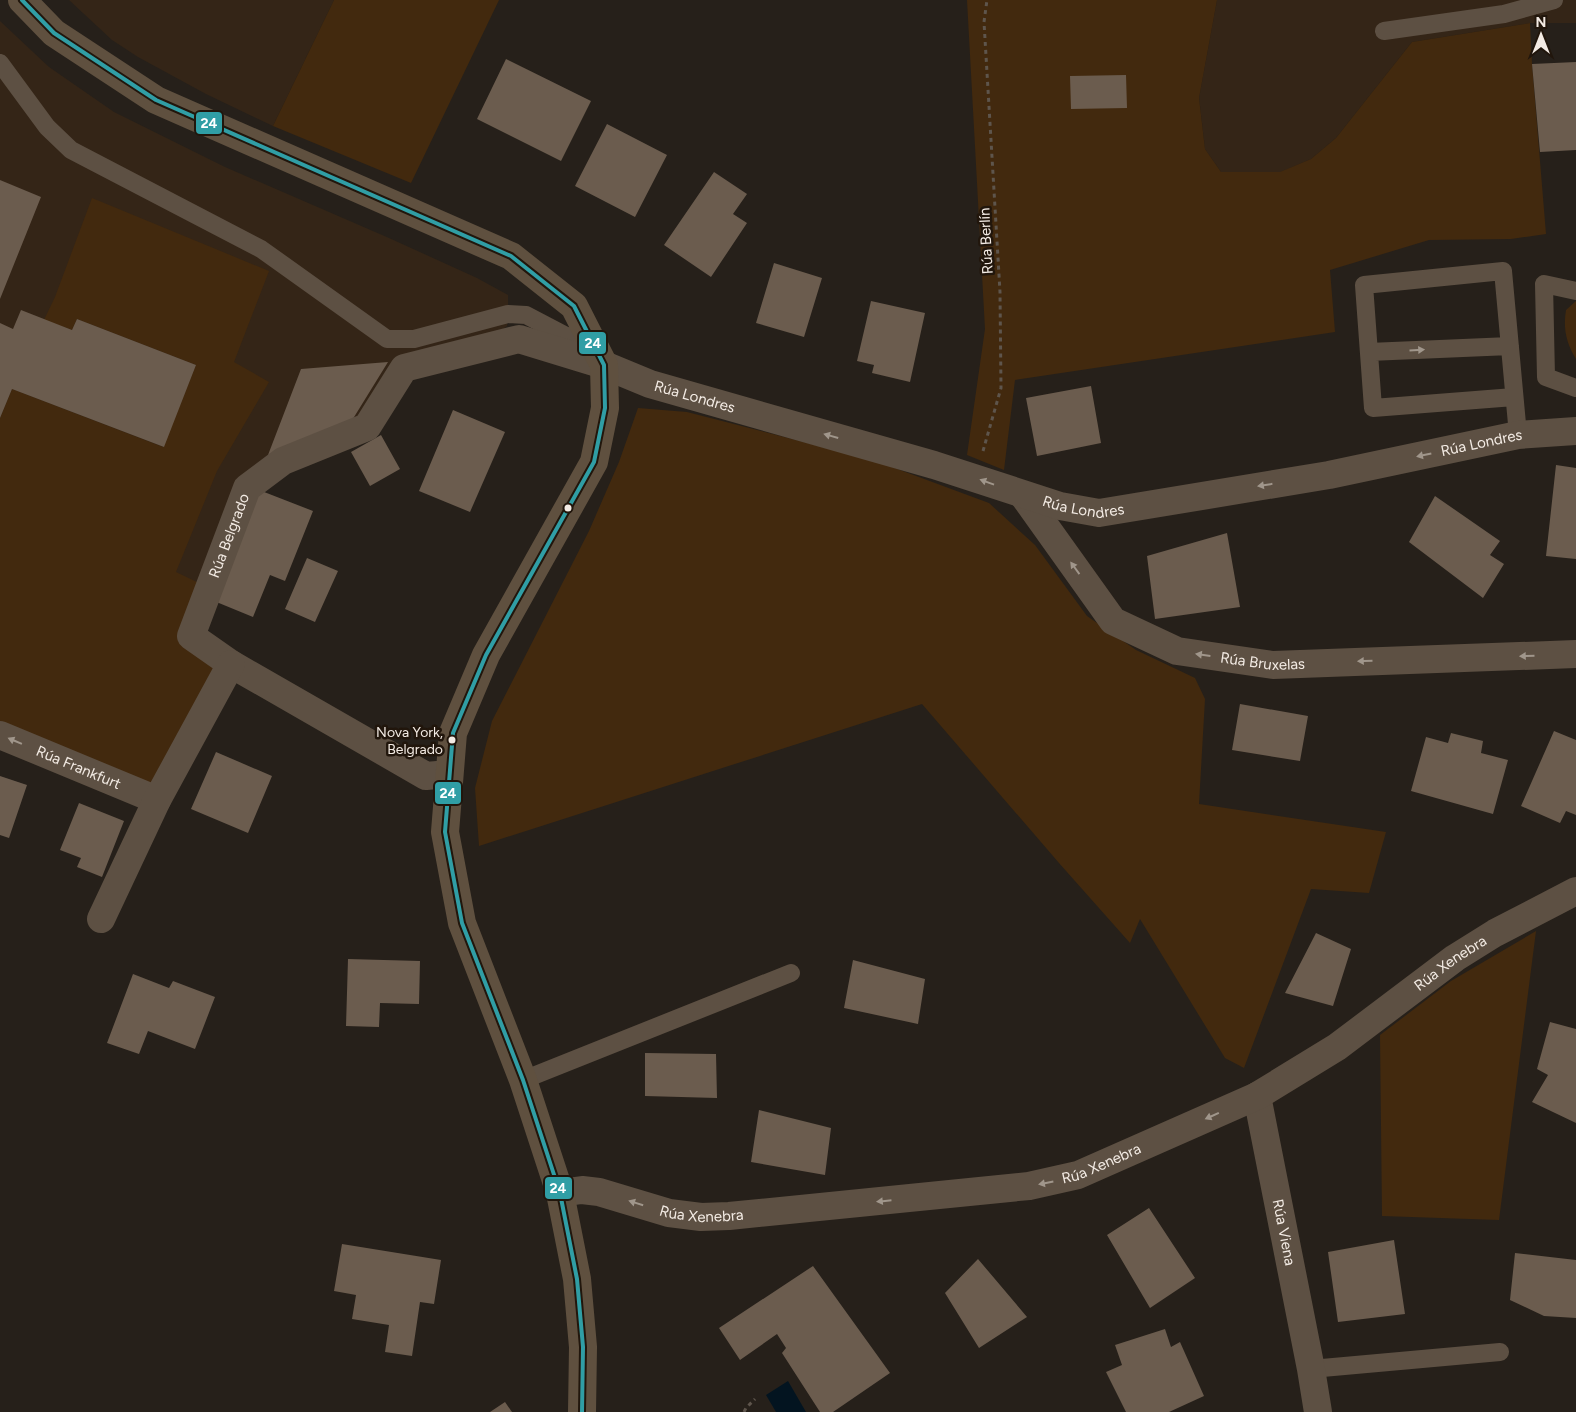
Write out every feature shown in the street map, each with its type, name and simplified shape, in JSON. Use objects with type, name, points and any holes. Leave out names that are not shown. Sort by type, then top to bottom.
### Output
[{"type":"main road","points":[[22,0],[54,33],[156,100],[511,256],[574,306],[604,365],[606,408],[594,462],[486,656],[453,733],[445,832],[462,923],[523,1080],[560,1193],[577,1279],[583,1347],[582,1412]]},
{"type":"street","name":"Rúa Belgrado","points":[[449,774],[426,776],[231,664],[191,636],[247,488],[283,461],[367,427],[404,368],[519,339],[604,365]]},
{"type":"street","name":"Rúa Londres","points":[[604,365],[636,380],[976,478],[1060,506],[1099,513],[1329,475],[1518,435],[1576,431]]},
{"type":"street","name":"Rúa Bruxelas","points":[[1023,495],[1113,621],[1177,651],[1273,665],[1576,654]]},
{"type":"street","points":[[101,919],[157,800],[231,664]]},
{"type":"street","name":"Rúa Frankfurt","points":[[0,735],[157,800]]},
{"type":"street","name":"Rúa Xenebra","points":[[560,1193],[582,1190],[599,1192],[669,1213],[701,1217],[729,1216],[1029,1186],[1078,1175],[1257,1096],[1337,1047],[1456,958],[1496,933],[1576,892]]},
{"type":"street","name":"Rúa Viena","points":[[1257,1096],[1318,1412]]},
{"type":"lane","points":[[1384,31],[1504,14],[1554,0]]},
{"type":"lane","points":[[0,63],[47,127],[71,150],[261,249],[387,338],[414,339],[508,314],[526,316],[568,337],[587,331]]},
{"type":"lane","points":[[1514,397],[1373,408],[1364,285],[1503,272],[1518,435]]},
{"type":"lane","points":[[1576,291],[1544,284],[1546,377],[1576,388]]},
{"type":"lane","points":[[1369,352],[1510,346]]},
{"type":"lane","points":[[523,1080],[791,973]]},
{"type":"lane","points":[[1311,1369],[1500,1352]]},
{"type":"path","name":"Rúa Berlín","points":[[976,478],[1001,388],[1000,292],[984,22],[987,0]]},
{"type":"path","points":[[744,1412],[755,1399]]},
{"type":"shaded area","points":[[69,0],[334,0],[273,126],[206,94],[138,57],[112,40]]},
{"type":"shaded area","points":[[334,0],[499,0],[411,183],[273,126]]},
{"type":"shaded area","points":[[967,0],[1217,0],[1199,98],[1205,149],[1221,172],[1280,172],[1311,159],[1336,138],[1412,42],[1530,23],[1546,234],[1511,239],[1429,240],[1330,270],[1335,332],[1015,380],[1004,470],[967,455],[985,329]]},
{"type":"shaded area","points":[[1217,0],[1576,0],[1576,23],[1530,23],[1412,42],[1336,138],[1311,159],[1281,172],[1221,172],[1205,149],[1199,98]]},
{"type":"shaded area","points":[[0,21],[49,67],[114,112],[225,167],[477,278],[508,295],[508,314],[507,326],[503,329],[423,359],[364,420],[279,454],[207,576],[0,729]]},
{"type":"shaded area","points":[[92,198],[269,271],[234,362],[269,382],[217,471],[176,572],[203,585],[188,622],[215,665],[216,677],[154,783],[140,784],[0,728],[0,418],[12,389],[163,447],[196,365],[77,319],[72,330],[44,320],[55,297]]},
{"type":"shaded area","points":[[1576,301],[1576,359],[1566,335],[1565,323],[1566,310]]},
{"type":"shaded area","points":[[638,408],[687,412],[873,460],[989,503],[1035,545],[1087,616],[1136,650],[1195,678],[1205,699],[1199,804],[1386,832],[1369,893],[1311,889],[1244,1068],[1225,1058],[1140,919],[1130,943],[922,704],[479,846],[475,788],[492,721],[589,531],[619,462]]},
{"type":"shaded area","points":[[1536,931],[1499,1220],[1382,1216],[1380,1035],[1451,981]]},
{"type":"water","points":[[788,1381],[806,1412],[776,1412],[766,1395]]},
{"type":"building","points":[[506,59],[591,101],[561,161],[477,119]]},
{"type":"building","points":[[1576,62],[1576,150],[1540,152],[1532,64]]},
{"type":"building","points":[[1126,75],[1127,108],[1071,109],[1070,76]]},
{"type":"building","points":[[607,124],[667,155],[635,217],[575,186]]},
{"type":"building","points":[[714,172],[747,194],[733,214],[747,223],[711,277],[664,245]]},
{"type":"building","points":[[0,180],[41,197],[0,299]]},
{"type":"building","points":[[774,263],[822,278],[804,337],[756,323]]},
{"type":"building","points":[[871,301],[925,313],[910,382],[872,373],[874,365],[857,361]]},
{"type":"building","points":[[21,310],[72,330],[77,319],[196,365],[164,447],[12,389],[0,418],[0,323],[13,329]]},
{"type":"building","points":[[388,362],[351,422],[268,455],[301,369]]},
{"type":"building","points":[[1091,386],[1101,443],[1037,456],[1026,398]]},
{"type":"building","points":[[453,410],[505,432],[470,512],[419,491]]},
{"type":"building","points":[[381,435],[400,469],[370,486],[351,452]]},
{"type":"building","points":[[1556,465],[1576,468],[1576,559],[1546,556]]},
{"type":"building","points":[[259,490],[313,511],[285,581],[270,575],[253,617],[214,601]]},
{"type":"building","points":[[1435,496],[1500,541],[1490,555],[1504,564],[1483,598],[1409,542]]},
{"type":"building","points":[[1227,533],[1240,607],[1155,619],[1147,556]]},
{"type":"building","points":[[307,558],[338,571],[315,622],[285,609]]},
{"type":"building","points":[[1240,704],[1308,716],[1300,761],[1232,750]]},
{"type":"building","points":[[1554,731],[1576,740],[1576,815],[1566,811],[1560,823],[1521,806]]},
{"type":"building","points":[[1451,733],[1483,741],[1481,753],[1508,760],[1493,814],[1411,791],[1426,737],[1448,743]]},
{"type":"building","points":[[216,752],[272,776],[248,833],[191,809]]},
{"type":"building","points":[[0,776],[27,785],[9,838],[0,835]]},
{"type":"building","points":[[79,803],[124,821],[102,877],[77,867],[81,858],[60,850]]},
{"type":"building","points":[[1316,933],[1351,949],[1333,1006],[1285,993]]},
{"type":"building","points":[[348,959],[420,961],[419,1004],[380,1003],[379,1027],[346,1026]]},
{"type":"building","points":[[853,960],[925,979],[918,1024],[844,1008]]},
{"type":"building","points":[[133,974],[169,988],[173,981],[215,997],[195,1049],[148,1031],[139,1054],[107,1043]]},
{"type":"building","points":[[1550,1022],[1576,1029],[1576,1123],[1532,1102],[1548,1075],[1537,1069]]},
{"type":"building","points":[[645,1053],[716,1054],[717,1098],[645,1096]]},
{"type":"building","points":[[759,1110],[831,1128],[825,1175],[751,1162]]},
{"type":"building","points":[[1149,1208],[1195,1278],[1150,1308],[1107,1235]]},
{"type":"building","points":[[1394,1240],[1405,1314],[1338,1322],[1328,1252]]},
{"type":"building","points":[[342,1244],[441,1260],[434,1304],[420,1302],[412,1356],[385,1352],[389,1325],[352,1319],[356,1295],[334,1291]]},
{"type":"building","points":[[1515,1253],[1576,1260],[1576,1318],[1544,1316],[1510,1300]]},
{"type":"building","points":[[978,1259],[1027,1317],[979,1348],[945,1293]]},
{"type":"building","points":[[813,1266],[890,1373],[833,1412],[820,1412],[782,1353],[786,1348],[777,1334],[740,1360],[719,1328]]},
{"type":"building","points":[[1165,1329],[1171,1347],[1180,1342],[1204,1396],[1169,1412],[1126,1412],[1106,1372],[1122,1365],[1115,1345]]},
{"type":"building","points":[[505,1402],[512,1412],[490,1412]]},
{"type":"transit line","name":"24","points":[[22,0],[54,33],[156,100],[511,256],[574,306],[604,365],[605,408],[594,462],[486,655],[453,733],[445,832],[462,923],[523,1080],[560,1193],[577,1279],[583,1347],[582,1412]]},
{"type":"place","name":"Nova York, Belgrado","points":[[452,740]]}]
